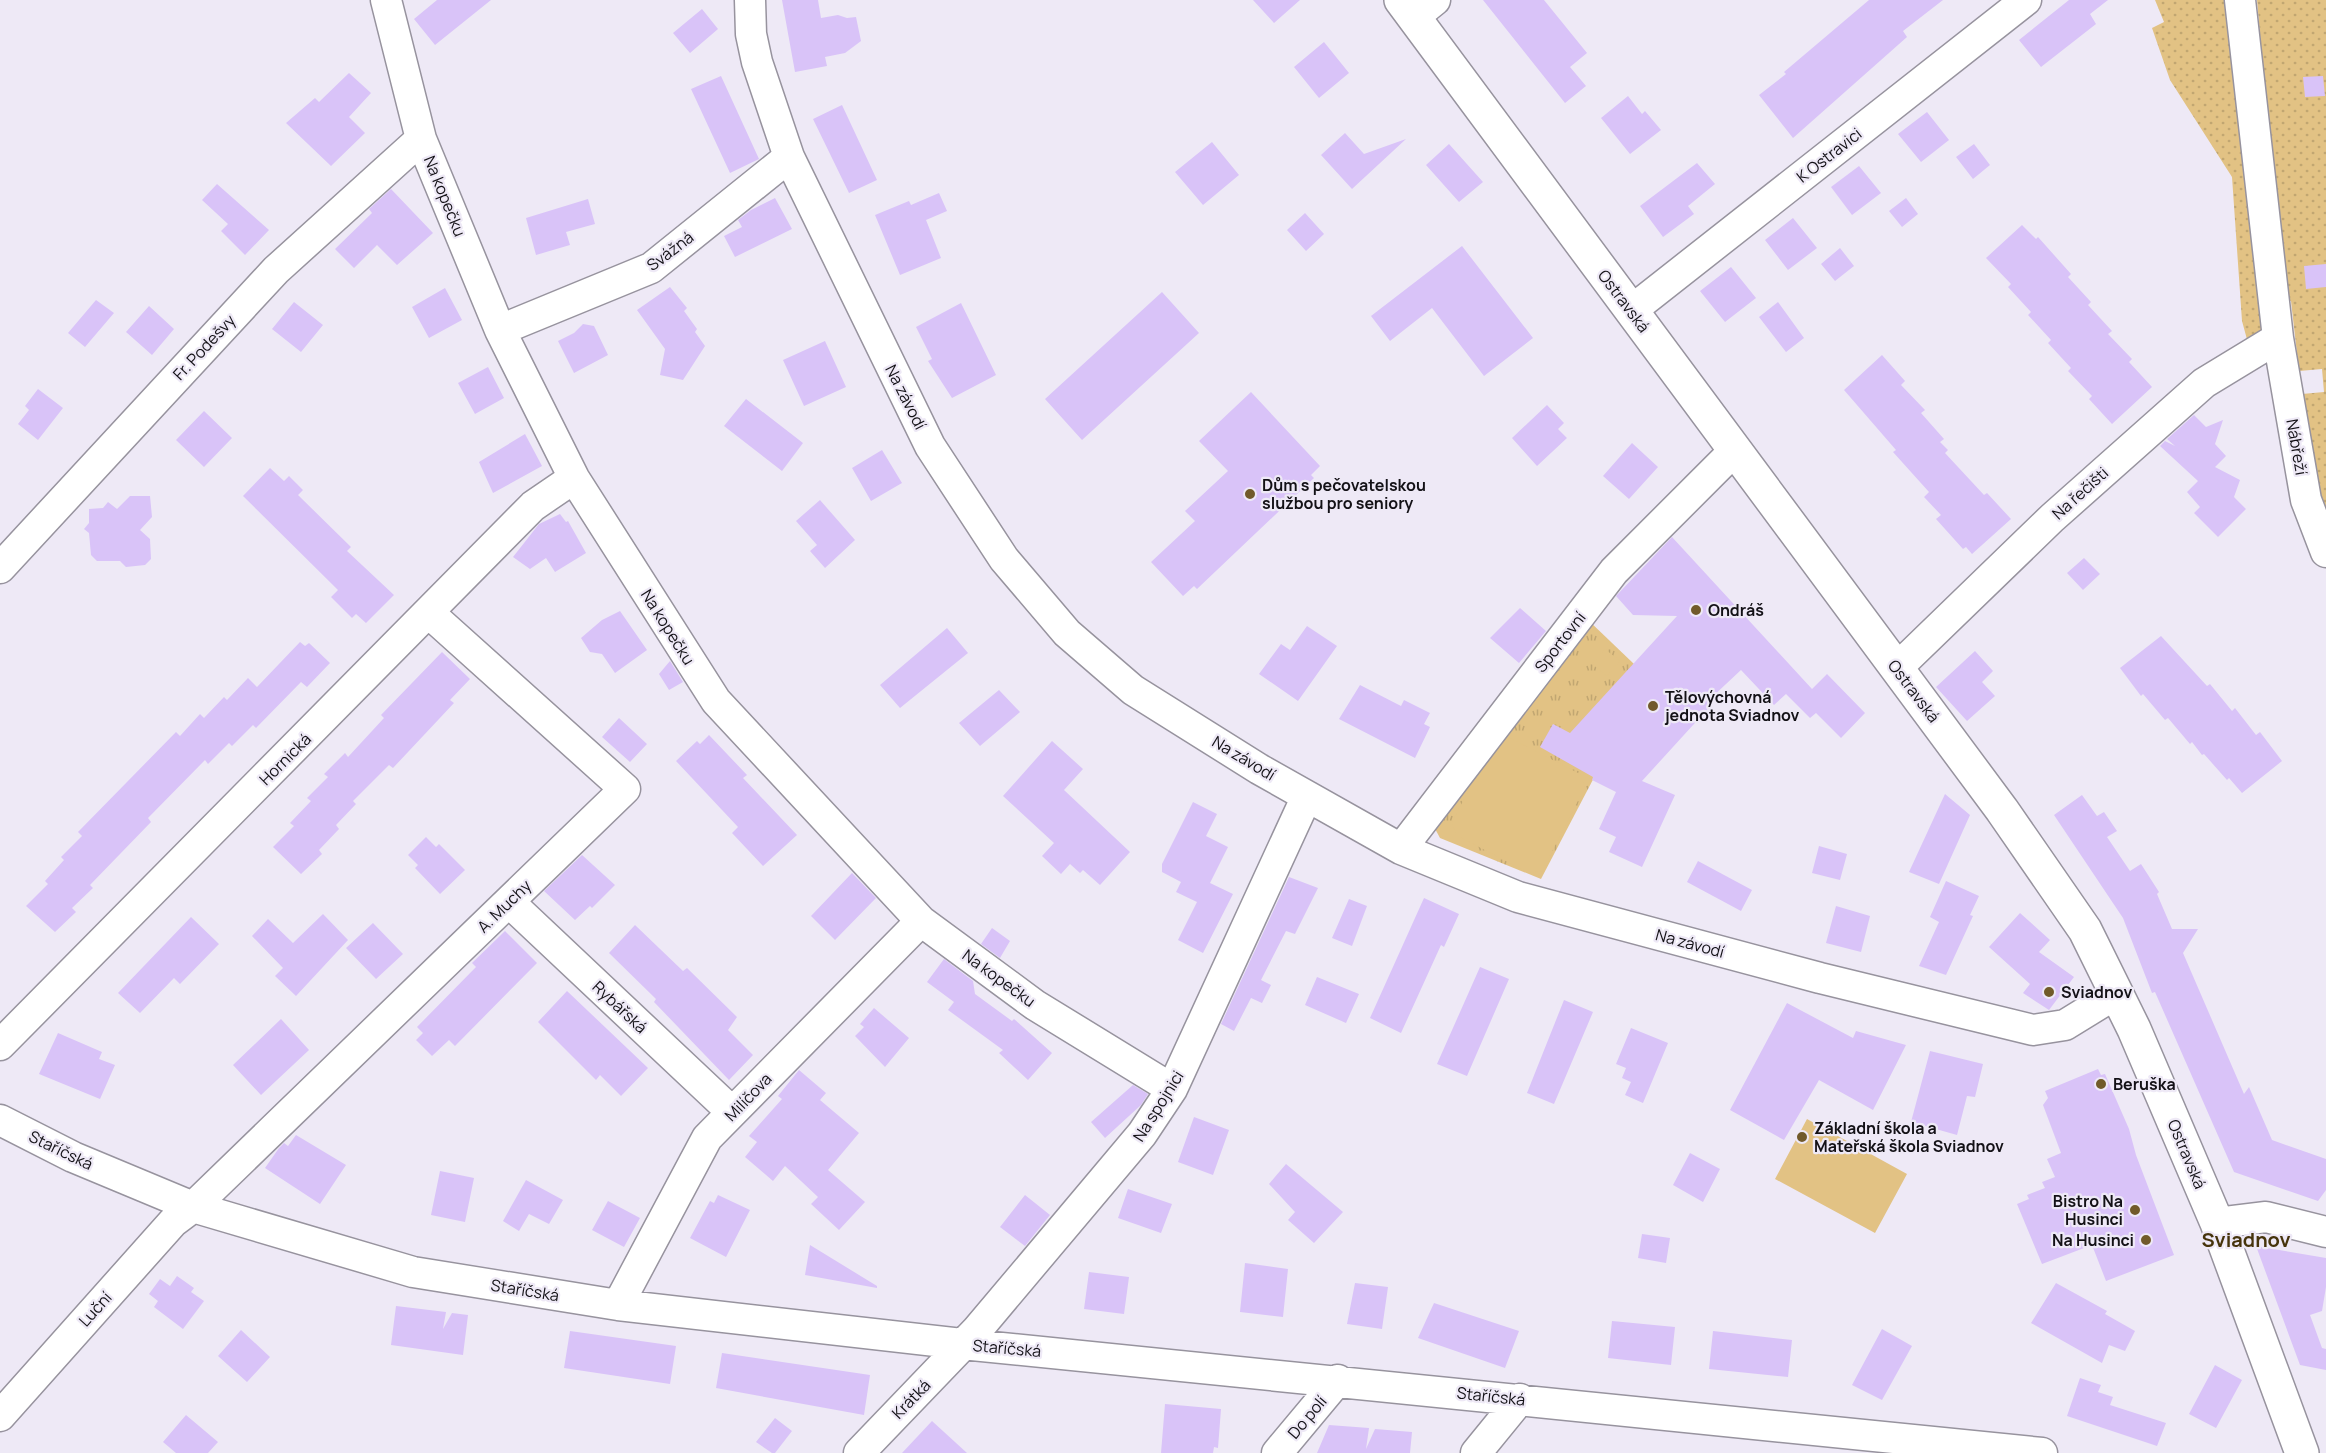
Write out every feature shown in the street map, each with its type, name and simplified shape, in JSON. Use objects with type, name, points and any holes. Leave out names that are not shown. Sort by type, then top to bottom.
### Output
[{"type":"street","name":"Na kopečku","points":[[386,0],[421,140],[500,330],[574,478],[716,701],[921,921],[1035,1005],[1172,1089]]},
{"type":"street","name":"Na závodí","points":[[750,0],[757,63],[789,157],[930,446],[1004,560],[1067,633],[1133,690],[1308,796],[1401,849],[1518,897],[1831,981],[2032,1030],[2065,1025],[2117,993]]},
{"type":"street","name":"K Ostravici","points":[[1632,310],[2026,0]]},
{"type":"street","name":"Nábřeží","points":[[2240,0],[2278,338],[2306,500],[2326,552]]},
{"type":"street","name":"Ostravská","points":[[1417,6],[1632,310],[2002,810],[2085,930],[2117,993],[2217,1224],[2302,1453]]},
{"type":"street","name":"Fr. Podešvy","points":[[0,568],[276,270],[421,140]]},
{"type":"street","name":"Svážná","points":[[500,330],[651,268],[789,157]]},
{"type":"street","name":"Na řečišti","points":[[1897,668],[2052,518],[2204,383],[2278,338]]},
{"type":"street","name":"Sportovní","points":[[1401,849],[1614,571],[1735,450]]},
{"type":"street","name":"Hornická","points":[[0,1046],[429,614],[533,506],[574,478]]},
{"type":"street","name":"A. Muchy","points":[[193,1207],[625,789],[429,614]]},
{"type":"street","name":"Na spojnici","points":[[962,1344],[1142,1134],[1172,1089],[1308,796]]},
{"type":"street","name":"Rybářská","points":[[508,902],[732,1112]]},
{"type":"street","name":"Milíčova","points":[[618,1305],[707,1138],[921,921]]},
{"type":"street","name":"Staříčská","points":[[0,1120],[73,1157],[193,1207],[412,1272],[618,1305],[962,1344],[1338,1380],[2030,1452]]},
{"type":"street","name":"Luční","points":[[0,1416],[173,1222],[193,1207]]},
{"type":"street","points":[[2217,1224],[2266,1217],[2326,1232]]},
{"type":"street","name":"Krátká","points":[[859,1453],[962,1344]]},
{"type":"street","name":"Do polí","points":[[1277,1453],[1338,1380]]},
{"type":"street","points":[[1476,1453],[1520,1399]]},
{"type":"green space","points":[[2155,0],[2234,0],[2270,331],[2248,343],[2242,321],[2232,177],[2170,80],[2152,28],[2164,22]]},
{"type":"green space","points":[[2257,0],[2326,0],[2326,525],[2313,487],[2302,394],[2324,392],[2322,369],[2299,371],[2291,301],[2283,301]]},
{"type":"green space","points":[[1587,619],[1634,664],[1610,747],[1541,879],[1440,838],[1433,825]]},
{"type":"green space","points":[[1605,649],[1620,661],[1607,676],[1592,664]]},
{"type":"green space","points":[[1506,736],[1580,774],[1585,787],[1542,871],[1529,873],[1456,835],[1452,822],[1495,740]]},
{"type":"green space","points":[[1807,1119],[1907,1174],[1875,1233],[1775,1179]]},
{"type":"building","points":[[437,0],[491,0],[435,45],[414,19]]},
{"type":"building","points":[[782,0],[818,0],[821,18],[838,15],[847,18],[856,17],[861,41],[845,53],[825,57],[827,66],[795,72]]},
{"type":"building","points":[[1253,0],[1300,0],[1274,23]]},
{"type":"building","points":[[1483,0],[1544,0],[1587,53],[1570,67],[1586,86],[1565,103]]},
{"type":"building","points":[[1869,0],[1943,0],[1903,31],[1907,37],[1793,138],[1759,95]]},
{"type":"building","points":[[2069,0],[2108,0],[2090,14],[2096,24],[2041,67],[2019,40]]},
{"type":"building","points":[[702,9],[718,29],[690,53],[673,33]]},
{"type":"building","points":[[1324,42],[1349,73],[1319,98],[1294,67]]},
{"type":"building","points":[[349,73],[371,93],[349,117],[365,133],[331,166],[286,123],[315,98],[319,102]]},
{"type":"building","points":[[721,76],[759,159],[730,173],[691,89]]},
{"type":"building","points":[[2323,76],[2325,96],[2305,97],[2303,77]]},
{"type":"building","points":[[1628,96],[1642,114],[1645,111],[1661,130],[1630,154],[1601,118]]},
{"type":"building","points":[[842,105],[877,180],[849,193],[813,119]]},
{"type":"building","points":[[1927,112],[1949,140],[1921,162],[1898,134]]},
{"type":"building","points":[[1345,133],[1364,154],[1406,139],[1352,189],[1321,155]]},
{"type":"building","points":[[1212,142],[1239,175],[1203,205],[1175,172]]},
{"type":"building","points":[[1449,144],[1483,182],[1459,202],[1426,165]]},
{"type":"building","points":[[1974,144],[1990,165],[1973,179],[1956,157]]},
{"type":"building","points":[[1697,163],[1715,184],[1688,206],[1694,214],[1663,237],[1640,206]]},
{"type":"building","points":[[1859,166],[1881,193],[1852,215],[1831,187]]},
{"type":"building","points":[[217,184],[269,230],[245,255],[221,231],[228,224],[202,200]]},
{"type":"building","points":[[391,189],[433,233],[397,265],[377,245],[354,268],[335,249],[372,213],[369,209]]},
{"type":"building","points":[[939,193],[947,211],[926,220],[941,258],[900,275],[875,215],[909,201],[911,205]]},
{"type":"building","points":[[775,198],[792,229],[735,257],[724,236],[742,227],[738,220],[751,210]]},
{"type":"building","points":[[1906,198],[1918,214],[1902,227],[1889,211]]},
{"type":"building","points":[[588,199],[595,224],[566,232],[570,245],[536,255],[526,218]]},
{"type":"building","points":[[1305,213],[1324,234],[1306,251],[1287,230]]},
{"type":"building","points":[[1793,218],[1817,248],[1788,270],[1765,240]]},
{"type":"building","points":[[2022,225],[2036,239],[2038,237],[2071,274],[2068,277],[2091,302],[2088,305],[2112,331],[2108,334],[2132,359],[2129,362],[2152,387],[2112,424],[2089,399],[2092,396],[2068,371],[2071,368],[2048,343],[2051,340],[2028,315],[2031,312],[2008,287],[2011,284],[1986,258]]},
{"type":"building","points":[[1462,246],[1533,338],[1484,376],[1432,308],[1390,341],[1371,316]]},
{"type":"building","points":[[1840,248],[1854,266],[1835,281],[1821,264]]},
{"type":"building","points":[[2326,264],[2326,287],[2306,289],[2304,266]]},
{"type":"building","points":[[1731,267],[1756,298],[1725,322],[1700,291]]},
{"type":"building","points":[[670,287],[687,308],[684,311],[697,329],[695,332],[705,346],[683,380],[660,375],[665,349],[637,310]]},
{"type":"building","points":[[445,288],[462,320],[429,338],[412,307]]},
{"type":"building","points":[[1162,292],[1199,333],[1082,440],[1045,399]]},
{"type":"building","points":[[96,300],[114,313],[85,347],[68,333]]},
{"type":"building","points":[[294,302],[323,325],[301,352],[272,329]]},
{"type":"building","points":[[1778,302],[1804,338],[1786,352],[1759,317]]},
{"type":"building","points":[[961,303],[996,375],[952,398],[928,361],[932,359],[916,327]]},
{"type":"building","points":[[149,306],[174,329],[152,355],[126,332]]},
{"type":"building","points":[[583,324],[594,326],[608,355],[574,373],[558,341],[574,333]]},
{"type":"building","points":[[825,341],[846,387],[804,406],[783,360]]},
{"type":"building","points":[[1882,355],[1905,381],[1901,385],[1925,410],[1921,413],[1944,439],[1940,442],[1948,450],[1945,453],[1984,495],[1987,493],[2011,519],[1972,554],[1966,547],[1963,549],[1936,519],[1941,515],[1924,497],[1929,492],[1893,452],[1896,450],[1844,390]]},
{"type":"building","points":[[488,367],[504,398],[475,414],[458,383]]},
{"type":"building","points":[[38,389],[63,408],[38,440],[18,424],[29,410],[25,406]]},
{"type":"building","name":"Dům s pečovatelskou službou pro seniory","points":[[1251,392],[1320,466],[1311,475],[1314,478],[1197,589],[1194,586],[1183,596],[1151,562],[1195,521],[1185,511],[1228,471],[1199,441]]},
{"type":"building","points":[[746,399],[803,443],[782,471],[724,426]]},
{"type":"building","points":[[1547,405],[1564,423],[1558,429],[1567,438],[1537,466],[1512,438]]},
{"type":"building","points":[[204,411],[232,438],[204,467],[176,440]]},
{"type":"building","points":[[2194,415],[2206,427],[2223,420],[2215,444],[2226,456],[2215,467],[2240,480],[2234,497],[2246,509],[2218,537],[2194,513],[2200,507],[2187,492],[2198,481],[2160,446],[2165,441],[2175,446],[2167,439]]},
{"type":"building","points":[[525,434],[542,466],[493,493],[479,462]]},
{"type":"building","points":[[1632,443],[1658,467],[1629,499],[1603,476]]},
{"type":"building","points":[[882,450],[902,483],[871,501],[852,468]]},
{"type":"building","points":[[270,468],[284,481],[289,476],[303,490],[298,495],[351,547],[347,551],[394,595],[366,623],[356,614],[352,618],[331,597],[338,590],[243,496]]},
{"type":"building","points":[[130,496],[150,496],[152,517],[140,530],[150,539],[151,559],[145,565],[126,567],[120,561],[97,561],[91,555],[89,533],[84,529],[89,523],[89,509],[103,508],[108,502],[117,509]]},
{"type":"building","points":[[820,500],[855,540],[825,568],[810,551],[817,545],[796,521]]},
{"type":"building","points":[[560,514],[566,522],[568,521],[586,553],[555,572],[546,558],[530,569],[513,557],[539,524]]},
{"type":"building","points":[[1672,537],[1812,689],[1827,674],[1865,713],[1841,738],[1816,713],[1810,718],[1786,694],[1774,705],[1741,670],[1710,699],[1714,702],[1642,781],[1675,795],[1642,867],[1609,852],[1616,837],[1599,829],[1616,792],[1592,780],[1593,777],[1540,747],[1553,724],[1570,733],[1677,616],[1633,615],[1616,596]]},
{"type":"building","points":[[2084,558],[2100,574],[2083,590],[2067,573]]},
{"type":"building","points":[[1520,608],[1546,631],[1519,663],[1490,638]]},
{"type":"building","points":[[620,611],[647,650],[615,673],[602,654],[590,652],[581,638],[602,620]]},
{"type":"building","points":[[1307,626],[1337,646],[1298,701],[1259,674],[1281,644],[1290,650]]},
{"type":"building","points":[[947,628],[968,653],[900,708],[880,685]]},
{"type":"building","points":[[2161,636],[2207,686],[2210,684],[2232,711],[2235,708],[2256,735],[2260,732],[2282,761],[2242,793],[2204,754],[2202,755],[2192,742],[2190,744],[2168,718],[2165,720],[2143,694],[2141,696],[2120,668]]},
{"type":"building","points":[[300,642],[305,646],[309,643],[330,663],[307,687],[301,682],[256,728],[253,725],[232,746],[229,743],[208,764],[205,760],[148,818],[151,822],[90,885],[93,888],[72,908],[76,912],[55,932],[26,906],[48,884],[45,881],[64,860],[61,857],[82,836],[78,832],[176,732],[180,736],[200,714],[204,718],[224,697],[227,700],[248,678],[257,687]]},
{"type":"building","points":[[1975,651],[1993,671],[1982,682],[1995,696],[1967,721],[1936,687]]},
{"type":"building","points":[[442,652],[470,679],[450,700],[454,703],[393,768],[389,765],[353,801],[356,804],[336,825],[339,829],[319,850],[322,854],[301,874],[273,847],[294,826],[290,823],[311,801],[307,798],[328,777],[324,774],[345,753],[348,757],[384,718],[381,715]]},
{"type":"building","points":[[670,661],[683,682],[669,690],[659,674]]},
{"type":"building","points":[[1360,685],[1401,706],[1404,700],[1430,713],[1424,724],[1430,727],[1415,758],[1339,719]]},
{"type":"building","points":[[999,690],[1020,712],[980,746],[959,723]]},
{"type":"building","points":[[619,718],[647,744],[630,762],[602,737]]},
{"type":"building","points":[[709,735],[747,775],[743,778],[797,835],[763,866],[732,833],[738,827],[676,761],[697,741],[700,744]]},
{"type":"building","points":[[1052,741],[1083,769],[1064,790],[1130,852],[1100,885],[1083,870],[1080,873],[1070,864],[1061,874],[1042,856],[1054,843],[1003,796]]},
{"type":"building","points":[[1945,794],[1970,815],[1939,884],[1909,872]]},
{"type":"building","points":[[2082,795],[2097,816],[2104,812],[2117,831],[2107,837],[2130,871],[2141,864],[2159,892],[2157,894],[2172,929],[2198,929],[2183,953],[2244,1094],[2249,1087],[2272,1140],[2326,1159],[2326,1190],[2318,1201],[2234,1172],[2155,992],[2152,993],[2123,918],[2054,815]]},
{"type":"building","points":[[1193,802],[1217,814],[1206,836],[1228,847],[1210,883],[1233,894],[1203,953],[1178,940],[1197,902],[1176,892],[1181,882],[1162,872],[1162,864]]},
{"type":"building","points":[[426,837],[436,847],[439,844],[465,870],[440,894],[415,868],[418,865],[408,855]]},
{"type":"building","points":[[1819,846],[1847,854],[1840,880],[1812,873]]},
{"type":"building","points":[[582,855],[615,885],[592,908],[590,906],[575,920],[544,891]]},
{"type":"building","points":[[1698,861],[1752,890],[1741,911],[1687,882]]},
{"type":"building","points":[[852,873],[876,898],[835,940],[811,916]]},
{"type":"building","points":[[1289,877],[1318,888],[1295,934],[1286,931],[1261,980],[1271,985],[1262,1003],[1251,998],[1234,1031],[1221,1024]]},
{"type":"building","points":[[1946,881],[1979,896],[1970,915],[1973,916],[1946,975],[1919,966],[1939,922],[1930,917]]},
{"type":"building","points":[[1424,898],[1459,914],[1444,947],[1441,945],[1401,1033],[1370,1018]]},
{"type":"building","points":[[1349,899],[1367,906],[1352,946],[1332,938]]},
{"type":"building","points":[[1836,906],[1870,916],[1861,952],[1826,943]]},
{"type":"building","points":[[2020,913],[2050,940],[2039,952],[2074,977],[2049,1010],[2023,993],[2030,984],[1989,947]]},
{"type":"building","points":[[323,914],[348,940],[296,996],[275,976],[283,968],[252,936],[268,919],[293,943]]},
{"type":"building","points":[[191,917],[219,944],[180,984],[174,978],[140,1013],[118,993]]},
{"type":"building","points":[[373,923],[403,954],[376,979],[346,948]]},
{"type":"building","points":[[635,925],[683,971],[687,968],[737,1017],[728,1030],[753,1055],[729,1080],[654,1002],[656,999],[609,953]]},
{"type":"building","points":[[992,928],[1010,941],[1000,958],[981,944]]},
{"type":"building","points":[[505,931],[537,963],[455,1046],[449,1040],[432,1056],[416,1040],[423,1033],[417,1027],[476,967],[472,963]]},
{"type":"building","points":[[944,959],[973,981],[975,994],[1012,1021],[1014,1019],[1052,1053],[1028,1080],[999,1053],[1003,1050],[948,1010],[954,1002],[927,982]]},
{"type":"building","points":[[1480,967],[1509,979],[1467,1076],[1437,1064]]},
{"type":"building","points":[[1317,977],[1359,994],[1346,1023],[1305,1005]]},
{"type":"building","points":[[567,991],[648,1068],[621,1096],[600,1075],[596,1080],[538,1022]]},
{"type":"building","points":[[1564,1000],[1593,1012],[1554,1104],[1527,1093]]},
{"type":"building","points":[[1787,1003],[1853,1038],[1856,1031],[1906,1045],[1873,1110],[1819,1080],[1784,1140],[1730,1110]]},
{"type":"building","points":[[874,1008],[909,1038],[885,1067],[855,1036],[864,1027],[860,1024]]},
{"type":"building","points":[[281,1019],[309,1050],[261,1095],[233,1065]]},
{"type":"building","points":[[1631,1028],[1668,1043],[1643,1103],[1625,1095],[1631,1082],[1622,1078],[1626,1068],[1616,1064]]},
{"type":"building","points":[[58,1033],[102,1052],[99,1059],[115,1065],[100,1099],[39,1074]]},
{"type":"building","points":[[1930,1051],[1983,1064],[1975,1097],[1967,1096],[1957,1135],[1911,1122]]},
{"type":"building","points":[[2098,1069],[2101,1075],[2105,1074],[2129,1129],[2136,1155],[2174,1255],[2106,1281],[2092,1245],[2042,1264],[2017,1204],[2029,1199],[2027,1195],[2045,1188],[2042,1182],[2055,1177],[2047,1159],[2061,1153],[2043,1105],[2048,1098],[2045,1091]]},
{"type":"building","points":[[799,1070],[826,1093],[820,1100],[859,1133],[828,1170],[865,1202],[839,1230],[811,1204],[818,1197],[785,1166],[773,1181],[745,1157],[757,1142],[749,1136],[782,1099],[778,1096]]},
{"type":"building","points":[[1133,1085],[1148,1094],[1141,1105],[1105,1138],[1091,1122]]},
{"type":"building","points":[[1194,1117],[1229,1130],[1213,1175],[1178,1162]]},
{"type":"building","points":[[296,1135],[346,1165],[320,1204],[265,1168],[279,1148],[284,1143],[288,1146]]},
{"type":"building","points":[[1690,1153],[1720,1169],[1703,1202],[1673,1185]]},
{"type":"building","points":[[1286,1164],[1343,1212],[1314,1243],[1288,1220],[1295,1212],[1269,1184]]},
{"type":"building","points":[[440,1171],[474,1178],[465,1222],[431,1215]]},
{"type":"building","points":[[526,1180],[563,1200],[549,1224],[529,1214],[519,1231],[503,1221]]},
{"type":"building","points":[[1128,1189],[1172,1204],[1161,1233],[1118,1218]]},
{"type":"building","points":[[718,1195],[750,1210],[726,1257],[690,1238],[710,1201],[714,1203]]},
{"type":"building","points":[[1025,1195],[1050,1215],[1025,1246],[1000,1227]]},
{"type":"building","points":[[608,1201],[640,1218],[624,1247],[592,1230]]},
{"type":"building","points":[[1642,1234],[1670,1238],[1666,1263],[1638,1258]]},
{"type":"building","points":[[810,1245],[877,1286],[877,1288],[805,1275]]},
{"type":"building","points":[[2256,1246],[2326,1258],[2326,1287],[2322,1311],[2310,1315],[2322,1348],[2326,1349],[2326,1370],[2300,1365]]},
{"type":"building","points":[[1245,1263],[1288,1269],[1283,1317],[1240,1312]]},
{"type":"building","points":[[1089,1272],[1129,1277],[1124,1314],[1084,1309]]},
{"type":"building","points":[[177,1276],[194,1288],[191,1292],[204,1301],[183,1329],[154,1307],[158,1301],[149,1294],[160,1279],[170,1286]]},
{"type":"building","points":[[1355,1283],[1388,1287],[1382,1329],[1347,1324]]},
{"type":"building","points":[[2056,1283],[2107,1311],[2105,1314],[2135,1331],[2125,1351],[2109,1345],[2102,1363],[2031,1323]]},
{"type":"building","points":[[1434,1303],[1519,1331],[1505,1368],[1418,1338]]},
{"type":"building","points":[[396,1306],[446,1312],[443,1329],[452,1313],[468,1315],[463,1355],[391,1345]]},
{"type":"building","points":[[1612,1321],[1675,1327],[1671,1365],[1608,1358]]},
{"type":"building","points":[[1882,1329],[1912,1346],[1882,1400],[1852,1385]]},
{"type":"building","points":[[241,1330],[270,1357],[247,1382],[218,1356]]},
{"type":"building","points":[[570,1331],[676,1346],[670,1384],[564,1368]]},
{"type":"building","points":[[1713,1331],[1792,1340],[1788,1377],[1709,1369]]},
{"type":"building","points":[[722,1353],[870,1375],[864,1415],[716,1388]]},
{"type":"building","points":[[2215,1365],[2242,1380],[2216,1428],[2189,1414]]},
{"type":"building","points":[[2080,1378],[2101,1385],[2098,1392],[2113,1397],[2110,1405],[2166,1423],[2157,1446],[2067,1416]]},
{"type":"building","points":[[1165,1404],[1221,1409],[1218,1448],[1214,1447],[1213,1453],[1161,1453]]},
{"type":"building","points":[[186,1415],[218,1442],[208,1453],[176,1453],[163,1442]]},
{"type":"building","points":[[775,1418],[792,1431],[775,1453],[772,1453],[756,1442]]},
{"type":"building","points":[[932,1421],[967,1453],[902,1453]]},
{"type":"building","points":[[1329,1425],[1369,1428],[1366,1449],[1375,1429],[1412,1432],[1410,1453],[1317,1453]]},
{"type":"place","name":"Dům s pečovatelskou službou pro seniory","points":[[1250,494]]},
{"type":"place","name":"Ondráš","points":[[1696,610]]},
{"type":"place","name":"Tělovýchovná jednota Sviadnov","points":[[1653,706]]},
{"type":"place","name":"Sviadnov","points":[[2049,992]]},
{"type":"place","name":"Beruška","points":[[2101,1084]]},
{"type":"place","name":"Základní škola a Mateřská škola Sviadnov","points":[[1802,1137]]},
{"type":"place","name":"Bistro Na Husinci","points":[[2135,1210]]},
{"type":"place","name":"Na Husinci","points":[[2146,1240]]},
{"type":"district","name":"Sviadnov","points":[[2246,1239]]}]
